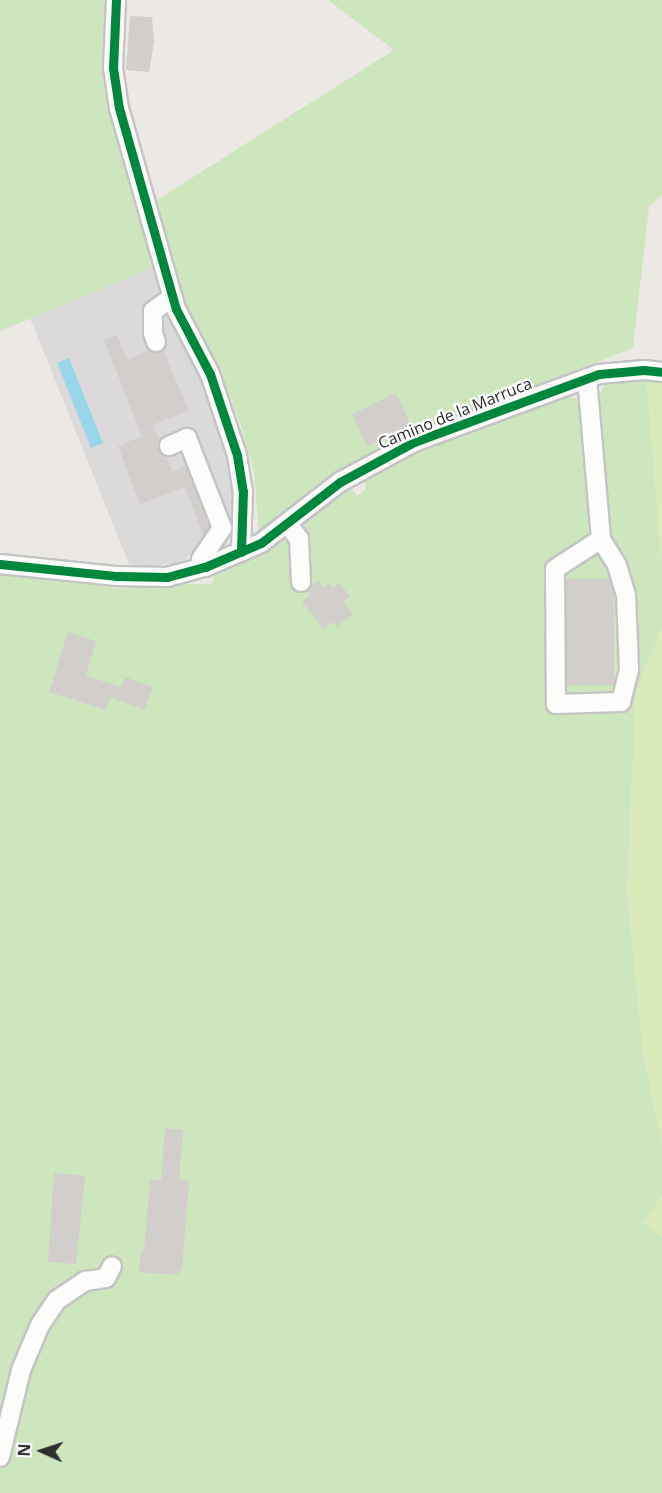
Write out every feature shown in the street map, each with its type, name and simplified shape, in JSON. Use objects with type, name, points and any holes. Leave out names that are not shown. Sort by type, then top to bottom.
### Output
[{"type":"street","points":[[116,0],[114,87],[172,297],[210,374],[237,455],[243,491],[241,552]]},
{"type":"street","points":[[156,342],[153,333],[153,311],[172,297]]},
{"type":"street","name":"Camino de la Marruca","points":[[0,564],[117,576],[167,577],[205,567],[261,543],[340,482],[405,446],[599,374],[644,369],[662,372]]},
{"type":"street","points":[[587,378],[601,539],[617,565],[626,595],[629,669],[621,702],[556,704],[555,568],[601,539]]},
{"type":"street","points":[[169,446],[187,438],[222,528],[201,559],[205,567]]},
{"type":"street","points":[[287,523],[299,539],[301,582]]},
{"type":"street","points":[[0,1457],[21,1370],[40,1325],[57,1300],[85,1281],[106,1278],[112,1266]]},
{"type":"shaded area","points":[[152,268],[168,311],[206,392],[226,446],[235,483],[237,507],[227,545],[216,553],[196,548],[182,563],[150,566],[129,564],[30,318]]},
{"type":"green space","points":[[0,0],[109,0],[138,198],[152,268],[0,331]]},
{"type":"green space","points":[[328,0],[662,0],[662,195],[649,207],[633,348],[444,422],[266,533],[259,533],[254,472],[242,429],[223,378],[193,323],[173,266],[157,200],[394,50]]},
{"type":"green space","points":[[646,376],[662,561],[662,628],[636,691],[627,892],[644,1058],[662,1143],[662,1196],[644,1223],[662,1237],[662,1493],[0,1493],[0,571],[108,582],[111,588],[128,589],[131,584],[212,584],[215,571],[260,553],[281,540],[294,543],[305,533],[305,520],[350,487],[357,495],[366,490],[364,476],[436,445],[568,396],[579,400],[600,394],[606,381]]},
{"type":"green space","points":[[646,376],[662,378],[662,561]]},
{"type":"green space","points":[[662,628],[662,1143],[644,1058],[627,892],[636,691]]},
{"type":"green space","points":[[662,1196],[662,1237],[644,1223]]},
{"type":"water","points":[[69,358],[103,443],[91,448],[57,363]]},
{"type":"building","points":[[130,16],[152,17],[154,42],[149,72],[126,70]]},
{"type":"building","points":[[117,335],[127,360],[148,350],[154,353],[163,351],[189,410],[153,425],[159,441],[159,450],[166,456],[172,472],[186,466],[209,527],[203,535],[185,487],[140,504],[118,446],[142,436],[104,340]]},
{"type":"building","points":[[396,393],[411,425],[367,446],[352,414]]},
{"type":"building","points":[[566,579],[609,579],[614,594],[614,685],[567,685]]},
{"type":"building","points":[[318,580],[324,588],[329,583],[333,588],[339,583],[350,596],[343,602],[353,614],[337,627],[332,622],[324,629],[302,602],[310,595],[307,591]]},
{"type":"building","points":[[68,632],[96,641],[86,676],[121,687],[125,677],[153,687],[145,710],[110,697],[106,710],[49,692]]},
{"type":"building","points":[[165,1128],[183,1130],[179,1180],[189,1181],[182,1269],[177,1275],[139,1272],[141,1251],[144,1251],[150,1179],[161,1180]]},
{"type":"building","points":[[54,1173],[85,1176],[76,1264],[48,1262]]},
{"type":"cycle path","points":[[116,0],[113,68],[119,108],[176,309],[210,374],[237,455],[243,491],[241,552]]},
{"type":"cycle path","points":[[0,564],[117,576],[167,577],[205,567],[261,543],[340,482],[414,442],[599,374],[644,370],[662,372]]}]
